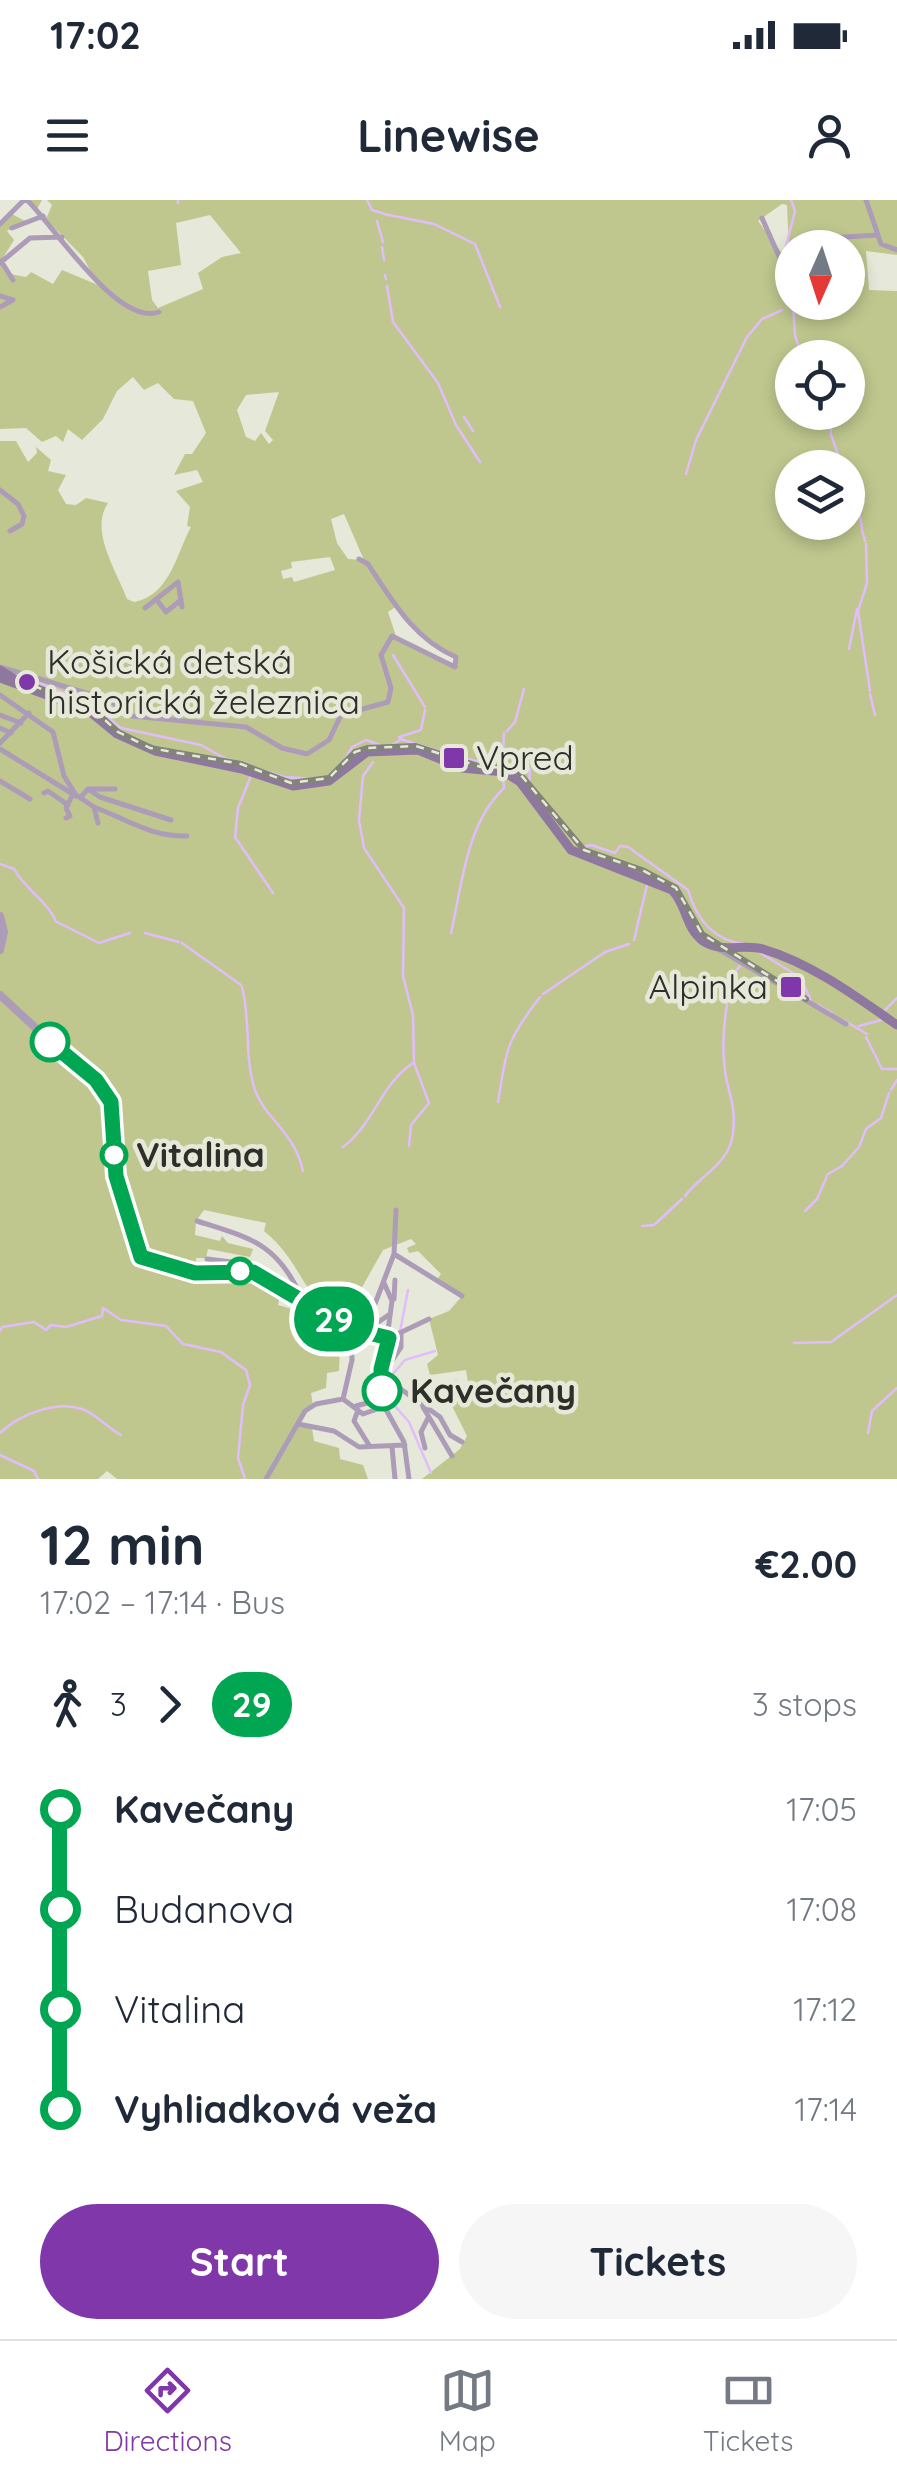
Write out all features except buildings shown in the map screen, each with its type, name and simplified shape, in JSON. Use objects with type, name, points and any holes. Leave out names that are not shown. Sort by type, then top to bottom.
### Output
[{"type":"main road","points":[[0,668],[20,684]]},
{"type":"main road","points":[[0,678],[91,712],[117,734],[155,752],[242,769],[295,786],[330,781],[367,752],[418,750],[468,770],[507,774],[522,786],[567,847],[589,860],[669,888],[680,900],[694,933],[719,948],[769,951],[834,983],[897,1025]]},
{"type":"street","points":[[0,224],[25,200],[114,298],[146,314],[158,312]]},
{"type":"street","points":[[866,200],[884,246],[897,250]]},
{"type":"street","points":[[12,228],[43,216]]},
{"type":"street","points":[[762,218],[781,264],[800,240],[813,233],[825,238],[878,235]]},
{"type":"street","points":[[13,280],[0,261],[33,237],[62,237]]},
{"type":"street","points":[[11,252],[11,265]]},
{"type":"street","points":[[0,296],[13,300],[0,307]]},
{"type":"street","points":[[0,490],[18,504],[24,516],[22,523],[10,531]]},
{"type":"street","points":[[0,668],[109,700],[132,716],[246,727],[282,748],[307,754],[329,740],[341,716],[387,703],[391,688],[384,669],[383,648],[394,635],[450,666],[456,666],[458,660],[418,634],[368,564],[359,559]]},
{"type":"street","points":[[145,608],[156,599],[178,582],[182,603],[166,612],[156,599]]},
{"type":"street","points":[[0,696],[54,734],[60,766],[76,796]]},
{"type":"street","points":[[29,713],[1,743],[94,807],[128,818],[150,832],[187,836]]},
{"type":"street","points":[[0,715],[21,724]]},
{"type":"street","points":[[0,728],[10,733]]},
{"type":"street","points":[[0,781],[30,799]]},
{"type":"street","points":[[88,789],[171,820]]},
{"type":"street","points":[[68,805],[88,789],[114,789]]},
{"type":"street","points":[[44,793],[48,791],[68,805],[70,816],[66,818]]},
{"type":"street","points":[[128,806],[128,818]]},
{"type":"street","points":[[94,807],[98,823]]},
{"type":"street","points":[[0,916],[4,935],[0,950]]},
{"type":"street","points":[[719,948],[846,1024]]},
{"type":"street","points":[[0,995],[108,1095],[114,1117],[116,1176],[141,1257],[195,1273],[243,1271],[285,1294],[300,1297],[351,1329],[388,1338],[430,1319]]},
{"type":"street","points":[[364,1332],[360,1323],[370,1318],[394,1254],[396,1210]]},
{"type":"street","points":[[197,1221],[257,1240],[291,1274],[300,1297]]},
{"type":"street","points":[[394,1254],[462,1296]]},
{"type":"street","points":[[207,1259],[248,1264],[243,1271]]},
{"type":"street","points":[[395,1280],[382,1375],[384,1406],[404,1444],[409,1479]]},
{"type":"street","points":[[384,1284],[392,1302]]},
{"type":"street","points":[[364,1332],[390,1314]]},
{"type":"street","points":[[343,1399],[352,1360],[351,1329]]},
{"type":"street","points":[[382,1375],[401,1347],[400,1333]]},
{"type":"street","points":[[382,1375],[462,1442]]},
{"type":"street","points":[[422,1405],[438,1395]]},
{"type":"street","points":[[266,1479],[312,1405],[343,1399],[367,1414],[384,1406]]},
{"type":"street","points":[[357,1408],[367,1403]]},
{"type":"street","points":[[422,1405],[452,1456]]},
{"type":"street","points":[[357,1408],[354,1421],[369,1445]]},
{"type":"street","points":[[428,1418],[421,1432],[425,1446],[437,1434]]},
{"type":"street","points":[[298,1424],[334,1431],[360,1448],[404,1444]]},
{"type":"street","points":[[392,1446],[395,1479]]},
{"type":"green space","points":[[27,200],[42,200],[37,209],[47,217],[52,205],[47,200],[897,200],[897,255],[866,251],[869,290],[897,291],[897,1479],[422,1479],[460,1449],[467,1436],[444,1390],[456,1380],[469,1389],[466,1370],[430,1375],[427,1364],[438,1355],[429,1319],[449,1311],[462,1296],[436,1281],[441,1274],[418,1251],[409,1253],[407,1248],[416,1244],[411,1239],[383,1250],[348,1312],[360,1319],[356,1328],[337,1318],[313,1295],[288,1257],[264,1231],[266,1223],[204,1210],[196,1221],[195,1235],[220,1241],[222,1236],[228,1243],[253,1249],[250,1257],[208,1249],[206,1258],[196,1258],[195,1273],[246,1271],[281,1292],[278,1305],[309,1314],[310,1319],[325,1326],[330,1316],[341,1324],[340,1335],[331,1335],[331,1340],[340,1341],[339,1371],[327,1373],[326,1388],[311,1393],[313,1405],[298,1424],[312,1428],[314,1441],[339,1448],[340,1459],[363,1465],[368,1479],[117,1479],[107,1471],[98,1479],[0,1479],[0,441],[16,441],[28,462],[37,453],[36,447],[51,460],[48,471],[66,475],[58,490],[66,504],[76,505],[86,498],[108,503],[103,514],[103,538],[127,599],[134,602],[146,598],[164,582],[191,527],[187,526],[190,507],[176,491],[203,482],[197,470],[174,475],[185,454],[192,454],[206,433],[193,401],[174,399],[158,383],[144,390],[133,377],[117,391],[103,419],[82,440],[68,429],[63,442],[56,436],[42,442],[26,428],[0,429],[0,224],[12,214],[25,221],[7,231],[14,240],[1,261],[10,274],[26,277],[31,272],[53,284],[62,270],[98,285],[83,257]],"holes":[[[210,215],[241,253],[222,257],[198,273],[203,289],[158,308],[152,300],[148,271],[181,265],[176,223]],[[279,392],[265,431],[273,440],[269,444],[261,433],[255,441],[246,437],[237,410],[246,395]],[[344,514],[364,560],[348,559],[337,543],[331,519]],[[330,557],[335,570],[294,582],[292,577],[283,579],[281,571],[292,568],[291,562]],[[397,606],[423,636],[456,657],[458,665],[451,666],[396,636],[388,612]]]},
{"type":"waterway","points":[[367,200],[372,210],[382,213]]},
{"type":"waterway","points":[[790,230],[795,211],[791,200]]},
{"type":"waterway","points":[[384,214],[434,224],[475,244],[500,307]]},
{"type":"waterway","points":[[377,221],[383,242]]},
{"type":"waterway","points":[[382,247],[384,260]]},
{"type":"waterway","points":[[385,275],[386,279]]},
{"type":"waterway","points":[[387,286],[393,322],[438,383],[456,425],[480,462]]},
{"type":"waterway","points":[[686,474],[696,440],[747,337],[762,319],[775,313]]},
{"type":"waterway","points":[[794,320],[796,340]]},
{"type":"waterway","points":[[464,417],[470,426]]},
{"type":"waterway","points":[[831,430],[836,450]]},
{"type":"waterway","points":[[866,544],[867,583],[858,611],[870,691]]},
{"type":"waterway","points":[[849,649],[857,609]]},
{"type":"waterway","points":[[393,655],[425,707]]},
{"type":"waterway","points":[[15,674],[91,703],[121,728],[201,745],[224,758],[284,777],[315,779]]},
{"type":"waterway","points":[[507,731],[515,722],[524,689]]},
{"type":"waterway","points":[[870,694],[875,715]]},
{"type":"waterway","points":[[399,737],[421,730],[425,710]]},
{"type":"waterway","points":[[493,759],[503,752],[504,733]]},
{"type":"waterway","points":[[340,768],[352,747],[366,740],[388,748],[401,739],[484,763],[510,754],[530,769],[529,785],[538,799]]},
{"type":"waterway","points":[[373,762],[363,776],[359,820],[364,848],[404,908],[403,976],[413,1015],[414,1063],[429,1103],[411,1125],[409,1146]]},
{"type":"waterway","points":[[251,776],[238,808],[235,837],[273,893]]},
{"type":"waterway","points":[[451,933],[473,837],[504,788],[503,776]]},
{"type":"waterway","points":[[579,848],[591,845],[615,853],[620,846],[628,847],[688,890],[696,910],[714,933],[744,944]]},
{"type":"waterway","points":[[0,864],[14,869],[55,919]]},
{"type":"waterway","points":[[634,940],[647,885]]},
{"type":"waterway","points":[[55,921],[99,943],[130,933]]},
{"type":"waterway","points":[[145,933],[179,942]]},
{"type":"waterway","points":[[182,943],[241,985]]},
{"type":"waterway","points":[[543,994],[605,952],[629,944]]},
{"type":"waterway","points":[[759,952],[801,978],[811,1001]]},
{"type":"waterway","points":[[685,1196],[720,1161],[731,1144],[733,1112],[724,1040],[728,997],[740,966]]},
{"type":"waterway","points":[[242,987],[255,1090],[293,1146],[303,1171]]},
{"type":"waterway","points":[[498,1102],[510,1046],[540,997]]},
{"type":"waterway","points":[[885,1010],[897,998]]},
{"type":"waterway","points":[[818,1005],[832,1013]]},
{"type":"waterway","points":[[843,1020],[867,1034]]},
{"type":"waterway","points":[[859,1026],[881,1020]]},
{"type":"waterway","points":[[866,1037],[882,1069],[897,1069]]},
{"type":"waterway","points":[[343,1147],[354,1138],[392,1082],[413,1063]]},
{"type":"waterway","points":[[891,1090],[897,1080]]},
{"type":"waterway","points":[[805,1211],[817,1199],[828,1174],[842,1166],[859,1147],[866,1129],[881,1118],[889,1093]]},
{"type":"waterway","points":[[642,1226],[654,1225],[682,1199]]},
{"type":"waterway","points":[[400,1332],[408,1290]]},
{"type":"waterway","points":[[794,1343],[831,1342],[897,1295]]},
{"type":"waterway","points":[[0,1331],[2,1327],[34,1322],[46,1330],[51,1325],[66,1327],[102,1316],[103,1308],[121,1320],[166,1326],[183,1344],[221,1352],[246,1370],[250,1385],[243,1405],[238,1458],[245,1479]]},
{"type":"waterway","points":[[393,1356],[399,1336]]},
{"type":"waterway","points":[[391,1376],[405,1360],[435,1351]]},
{"type":"waterway","points":[[388,1382],[387,1397],[409,1422],[431,1473]]},
{"type":"waterway","points":[[868,1433],[872,1411],[897,1388]]},
{"type":"waterway","points":[[0,1433],[27,1415],[60,1406],[87,1411],[121,1435]]},
{"type":"waterway","points":[[0,1455],[34,1471],[38,1479]]},
{"type":"railway","points":[[19,680],[94,710],[118,732],[150,748],[241,764],[291,783],[329,778],[355,752],[367,748],[416,746],[481,767],[515,768],[584,850],[642,870],[676,888],[702,934],[806,999]]},
{"type":"bus line","name":"29","points":[[50,1042],[96,1080],[111,1102],[116,1176],[141,1257],[153,1264],[195,1273],[253,1272],[281,1292],[307,1300],[348,1328],[389,1338],[381,1369],[382,1391]]},
{"type":"place","name":"Košická detská historická železnica","points":[[27,682]]},
{"type":"place","name":"Vpred","points":[[454,758]]},
{"type":"place","name":"Alpinka","points":[[791,987]]},
{"type":"place","name":"Vitalina","points":[[114,1155]]},
{"type":"place","name":"Kavečany","points":[[382,1391]]}]
